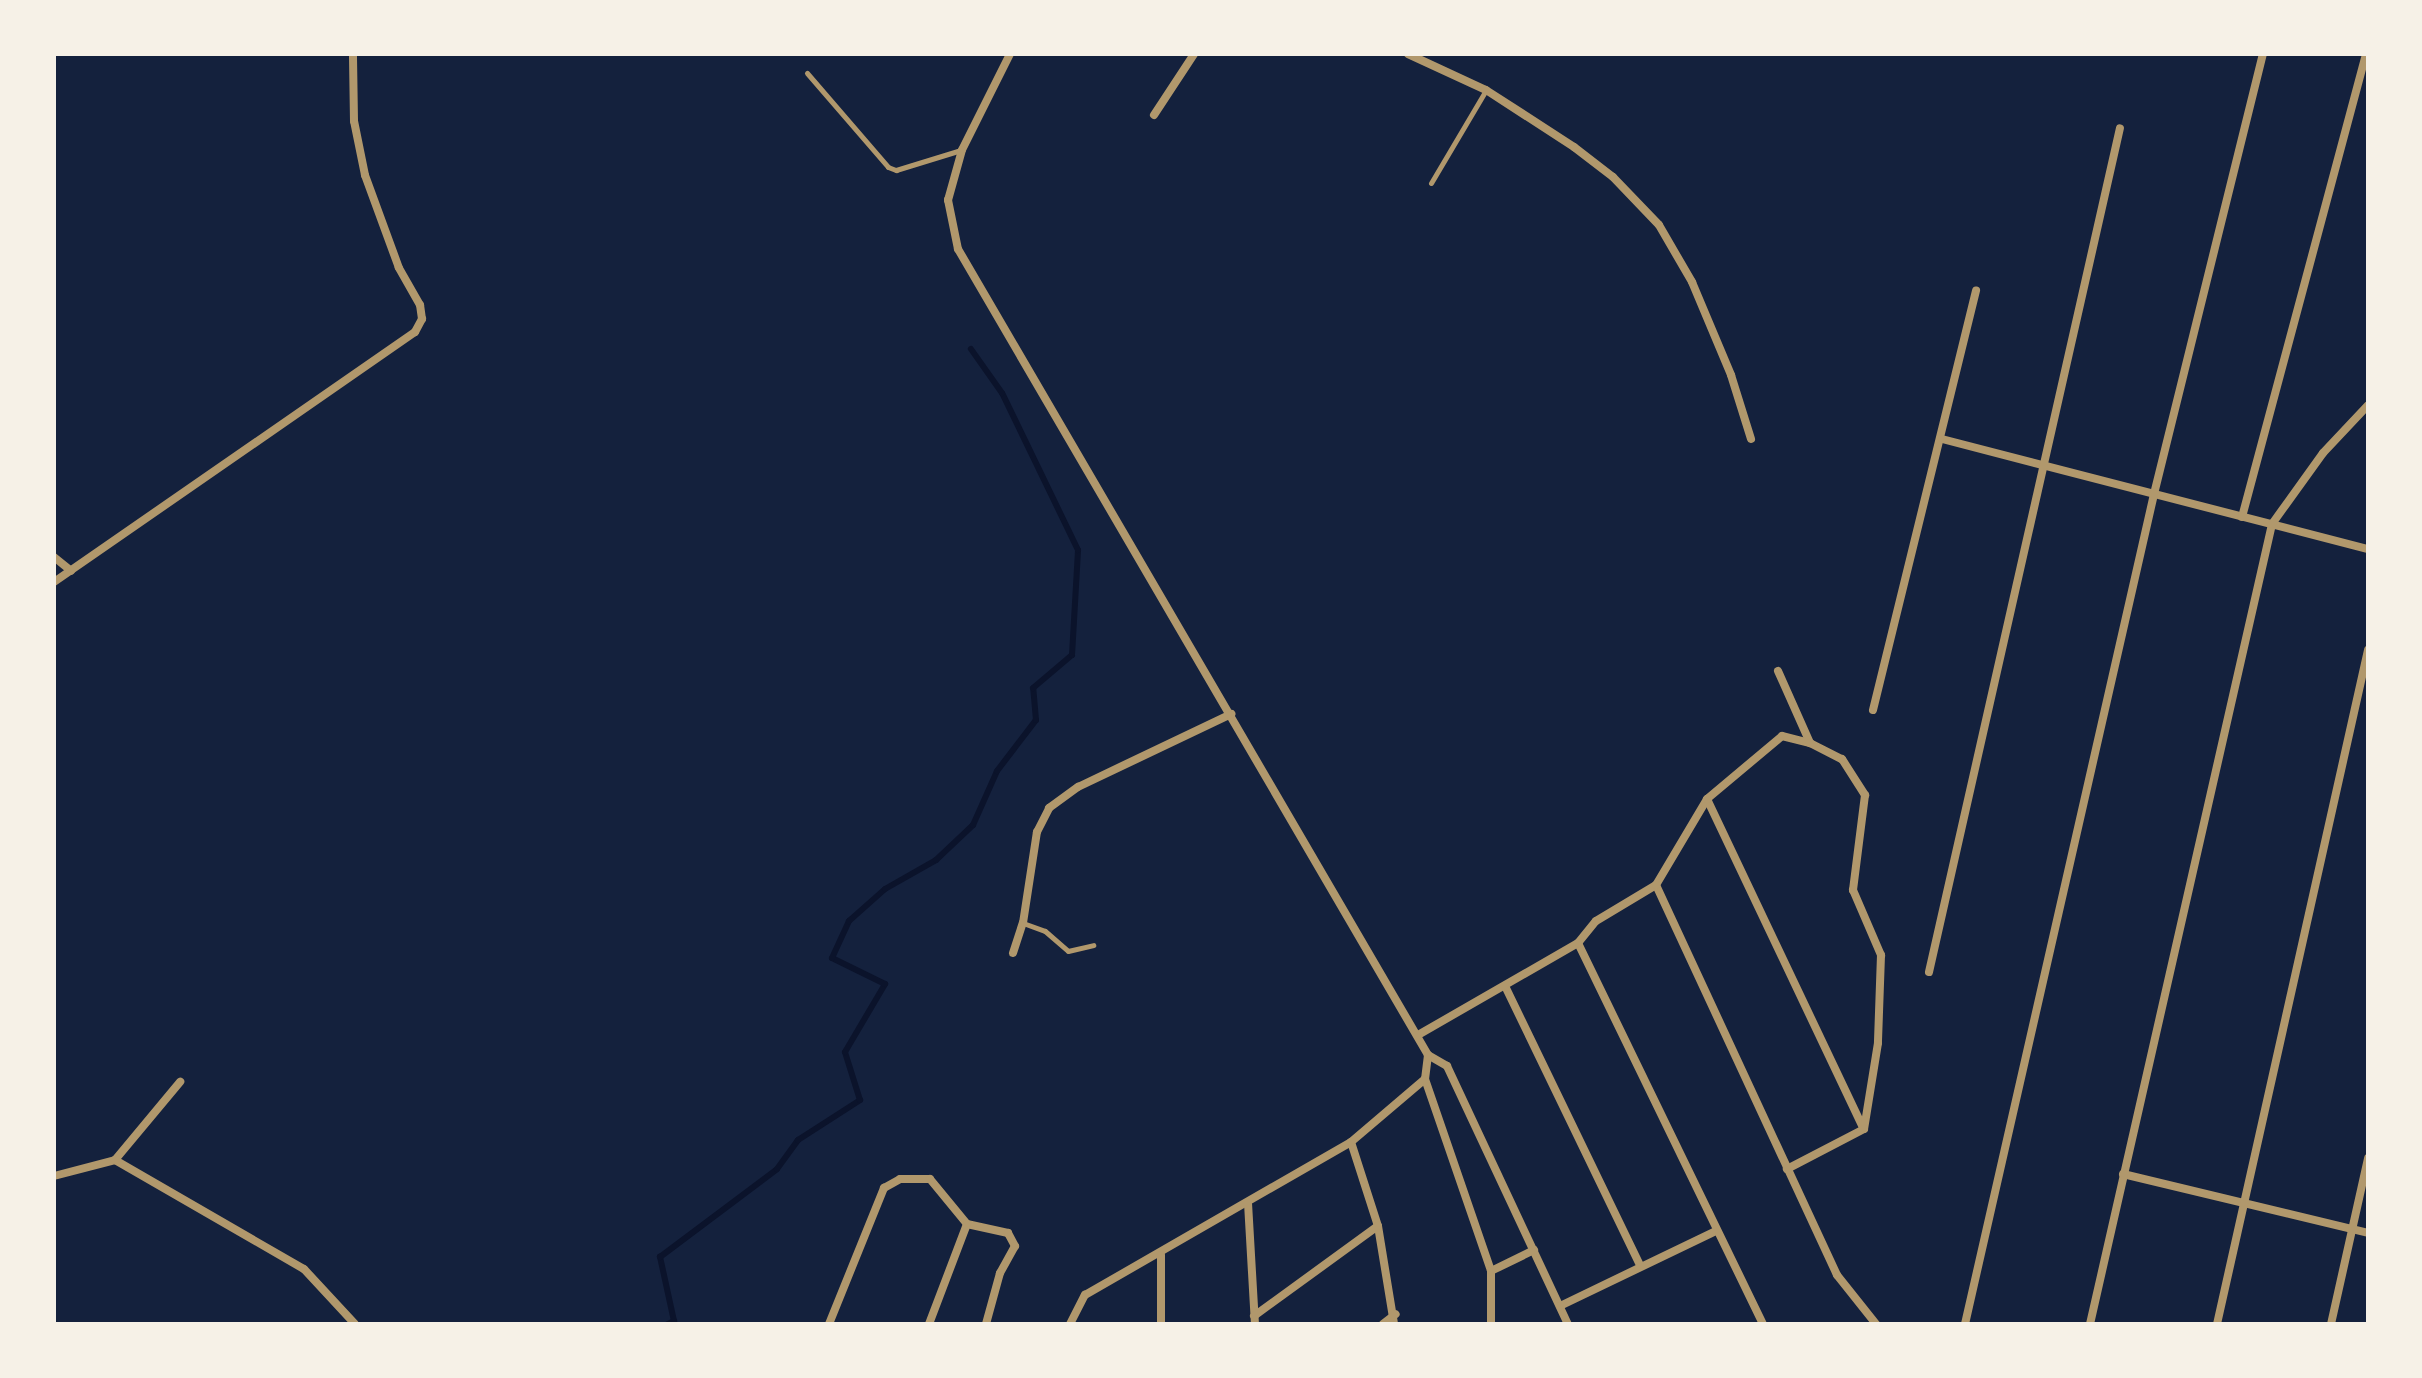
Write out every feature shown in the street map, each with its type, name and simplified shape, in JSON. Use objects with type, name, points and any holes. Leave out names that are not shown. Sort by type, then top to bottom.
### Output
[{"type":"street","points":[[54,582],[415,332],[422,319],[420,305],[399,268],[365,175],[354,121],[353,54]]},
{"type":"street","points":[[1010,54],[962,150],[948,200],[958,249],[1428,1055],[1447,1066],[1568,1324]]},
{"type":"street","points":[[1154,115],[1194,54]]},
{"type":"street","points":[[1408,54],[1486,90],[1613,177],[1659,225],[1692,282],[1751,439]]},
{"type":"street","points":[[1965,1324],[2154,494],[2263,54]]},
{"type":"street","points":[[2242,517],[2366,54]]},
{"type":"street","points":[[1929,972],[2120,128]]},
{"type":"street","points":[[1873,710],[1942,439],[1976,290]]},
{"type":"street","points":[[2090,1324],[2272,524],[2323,453],[2368,405]]},
{"type":"street","points":[[1942,439],[2368,549]]},
{"type":"street","points":[[54,557],[71,571]]},
{"type":"street","points":[[2217,1324],[2368,650]]},
{"type":"street","points":[[1778,671],[1810,743]]},
{"type":"street","points":[[1013,953],[1023,923],[1037,832],[1049,808],[1078,787],[1231,714]]},
{"type":"street","points":[[1418,1035],[1506,988],[1578,943],[1596,921],[1656,885],[1707,799],[1782,736],[1810,743],[1842,759],[1865,795],[1853,890],[1881,955],[1878,1043],[1864,1129]]},
{"type":"street","points":[[1707,799],[1864,1129]]},
{"type":"street","points":[[1656,885],[1837,1275],[1874,1321],[1862,1324]]},
{"type":"street","points":[[1578,943],[1714,1232],[1763,1324]]},
{"type":"street","points":[[1506,988],[1640,1265]]},
{"type":"street","points":[[1428,1055],[1425,1079],[1491,1271],[1491,1324]]},
{"type":"street","points":[[1070,1324],[1085,1295],[1161,1255],[1351,1142],[1425,1079]]},
{"type":"street","points":[[54,1176],[115,1160],[180,1082]]},
{"type":"street","points":[[1787,1169],[1864,1129]]},
{"type":"street","points":[[1351,1142],[1378,1226],[1396,1314],[1394,1324]]},
{"type":"street","points":[[2331,1324],[2368,1158]]},
{"type":"street","points":[[115,1160],[304,1269],[355,1324]]},
{"type":"street","points":[[2123,1174],[2368,1233]]},
{"type":"street","points":[[829,1324],[884,1188],[900,1179],[930,1179],[967,1224],[1008,1233],[1015,1246],[1000,1273],[986,1324]]},
{"type":"street","points":[[1248,1203],[1254,1320]]},
{"type":"street","points":[[929,1324],[967,1224]]},
{"type":"street","points":[[1254,1320],[1378,1226]]},
{"type":"street","points":[[1560,1306],[1714,1232]]},
{"type":"street","points":[[1491,1271],[1534,1250]]},
{"type":"street","points":[[1161,1255],[1161,1324]]},
{"type":"street","points":[[1383,1324],[1396,1314]]},
{"type":"lane","points":[[807,73],[888,167],[896,170],[962,150]]},
{"type":"lane","points":[[1431,183],[1486,90]]},
{"type":"lane","points":[[1023,923],[1045,931],[1068,951],[1093,945]]},
{"type":"waterway","points":[[668,1324],[674,1321],[660,1257],[777,1169],[798,1140],[860,1100],[845,1052],[885,984],[832,958],[849,921],[885,889],[936,860],[973,825],[997,771],[1036,720],[1033,688],[1072,655],[1078,550],[1002,393],[971,349]]}]
